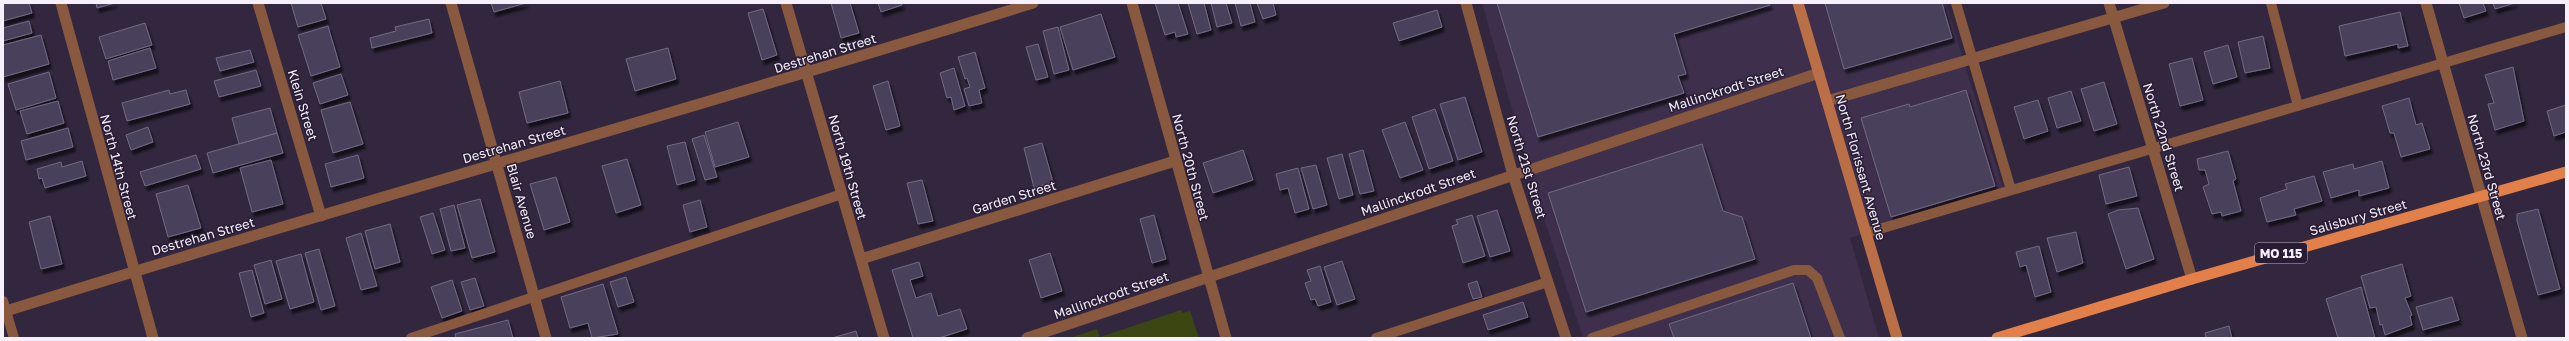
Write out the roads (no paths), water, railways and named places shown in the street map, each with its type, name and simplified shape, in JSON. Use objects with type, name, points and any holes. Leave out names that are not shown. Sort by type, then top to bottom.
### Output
[{"type":"main road","name":"North Florissant Avenue","points":[[1798,3],[1897,338]]},
{"type":"main road","name":"Salisbury Street","points":[[1997,338],[2192,279],[2566,172]]},
{"type":"street","name":"North 14th Street","points":[[61,3],[133,272],[153,338]]},
{"type":"street","name":"Klein Street","points":[[258,3],[321,216]]},
{"type":"street","name":"Blair Avenue","points":[[451,3],[546,338]]},
{"type":"street","name":"North 19th Street","points":[[786,3],[884,338]]},
{"type":"street","name":"Destrehan Street","points":[[4,308],[133,272],[497,163],[806,74],[1033,3]]},
{"type":"street","name":"North 20th Street","points":[[1132,3],[1207,277],[1226,338]]},
{"type":"street","name":"North 21st Street","points":[[1466,3],[1513,174],[1566,338]]},
{"type":"street","name":"North 22nd Street","points":[[2109,3],[2192,279]]},
{"type":"street","points":[[1827,101],[2164,3]]},
{"type":"street","name":"North 23rd Street","points":[[2426,3],[2522,338]]},
{"type":"street","name":"Mallinckrodt Street","points":[[1027,338],[1113,311],[1207,277],[1819,73]]},
{"type":"street","name":"Garden Street","points":[[861,259],[1175,161]]},
{"type":"lane","points":[[1956,3],[2011,190]]},
{"type":"lane","points":[[2271,3],[2298,106]]},
{"type":"lane","points":[[1866,233],[2566,27]]},
{"type":"lane","points":[[411,338],[535,298],[842,194]]},
{"type":"lane","points":[[1592,338],[1794,270],[1808,270],[1817,278],[1840,338]]},
{"type":"lane","points":[[1376,338],[1548,282]]},
{"type":"lane","points":[[4,308],[14,338]]}]
